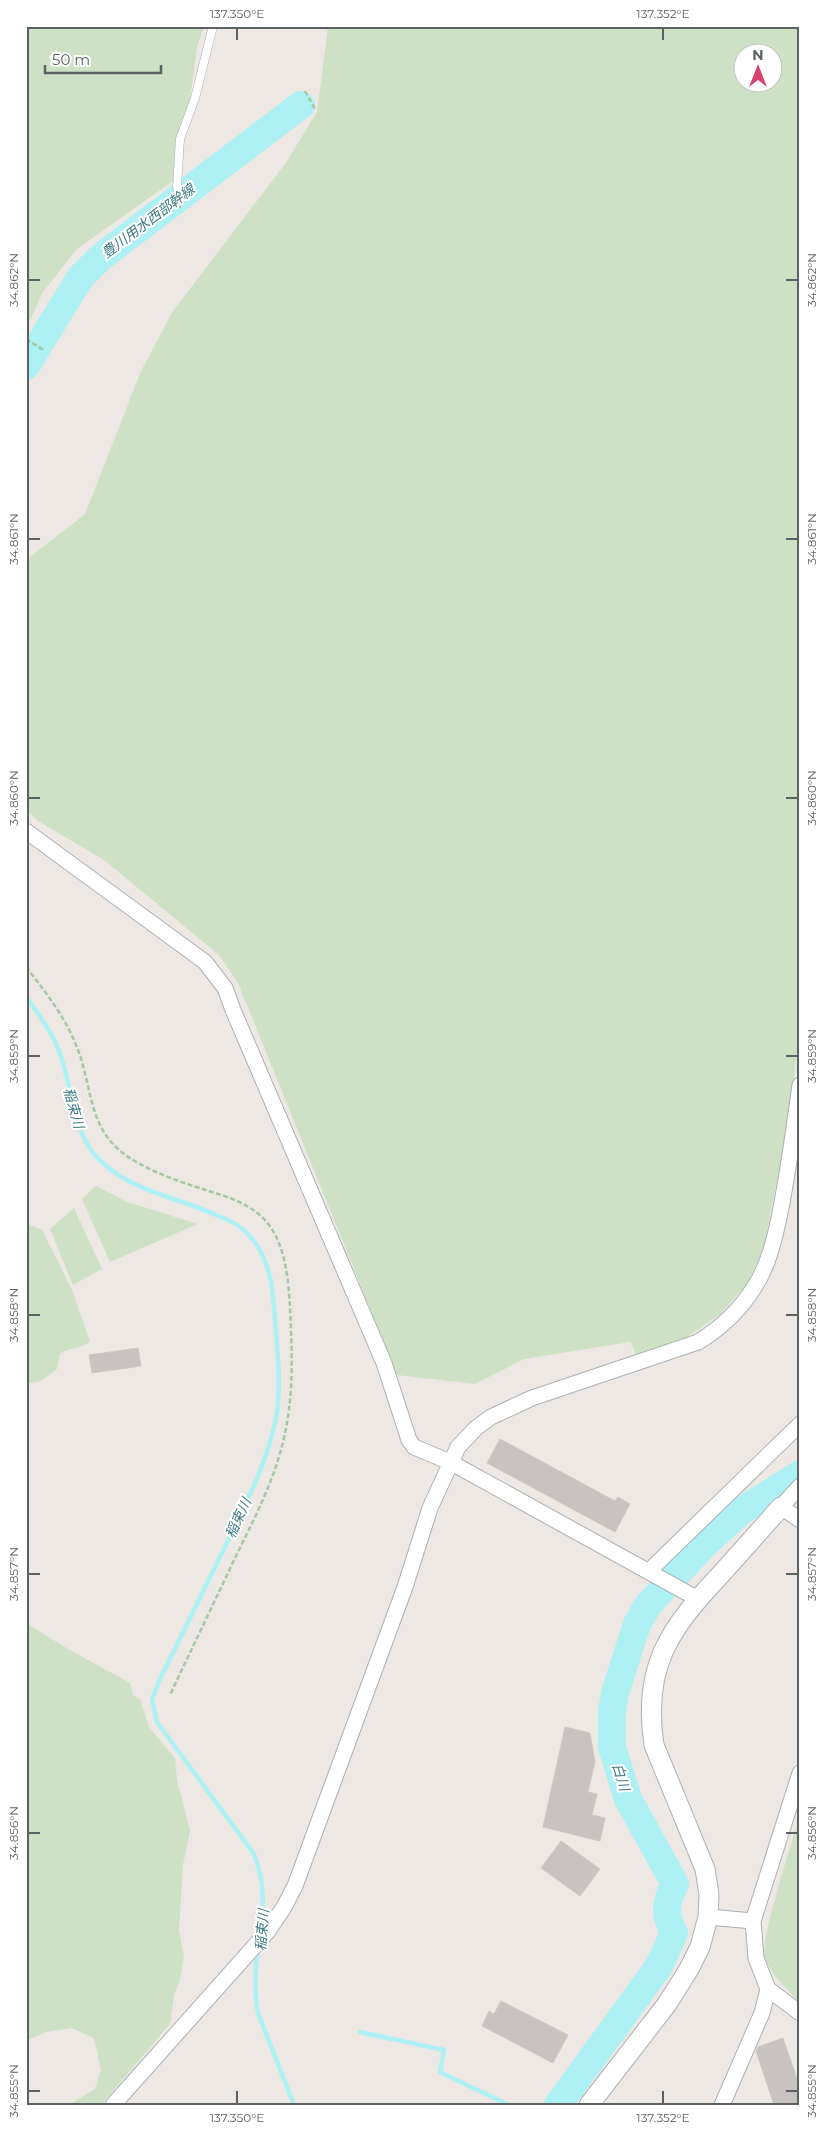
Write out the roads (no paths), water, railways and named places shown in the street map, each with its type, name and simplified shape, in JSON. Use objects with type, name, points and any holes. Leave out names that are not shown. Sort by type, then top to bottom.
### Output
[{"type":"street","points":[[26,831],[205,962],[225,988],[384,1362],[409,1440],[414,1447],[450,1462],[698,1598]]},
{"type":"street","points":[[113,2105],[268,1931],[284,1907],[295,1886],[405,1587],[430,1508],[450,1462],[466,1437],[491,1417],[532,1398],[698,1342],[713,1332],[743,1303],[756,1285],[766,1265],[774,1241],[786,1187],[800,1085]]},
{"type":"street","points":[[649,1571],[800,1424]]},
{"type":"street","points":[[589,2105],[667,2004],[690,1969],[700,1947],[708,1917],[709,1895],[705,1869],[654,1746],[651,1724],[653,1685],[662,1652],[672,1633],[698,1598],[800,1486]]},
{"type":"street","points":[[780,1507],[800,1520]]},
{"type":"street","points":[[800,1773],[753,1921],[756,1958],[768,1989],[800,2013]]},
{"type":"street","points":[[708,1917],[753,1921]]},
{"type":"street","points":[[722,2105],[762,2013],[768,1989]]},
{"type":"lane","points":[[177,187],[180,138],[195,98],[213,26]]},
{"type":"waterway","name":"豊川用水西部幹線","points":[[26,366],[80,278],[101,257],[301,105]]},
{"type":"waterway","name":"稲束川","points":[[26,997],[47,1027],[57,1046],[66,1074],[76,1118],[87,1144],[95,1155],[107,1167],[136,1185],[200,1208],[237,1225],[255,1243],[266,1263],[269,1274],[274,1307],[279,1381],[278,1406],[272,1435],[261,1469],[247,1501],[152,1699],[157,1722],[254,1854],[263,1894],[260,1933]]},
{"type":"waterway","name":"白川","points":[[558,2105],[659,1966],[674,1933],[667,1909],[669,1897],[675,1884],[628,1799],[612,1747],[612,1712],[615,1693],[637,1624],[648,1605],[705,1544],[740,1512],[800,1474]]},
{"type":"waterway","name":"稲束川","points":[[258,1949],[255,1981],[258,2013],[294,2105]]},
{"type":"waterway","points":[[360,2032],[444,2050],[440,2072],[509,2105]]}]
